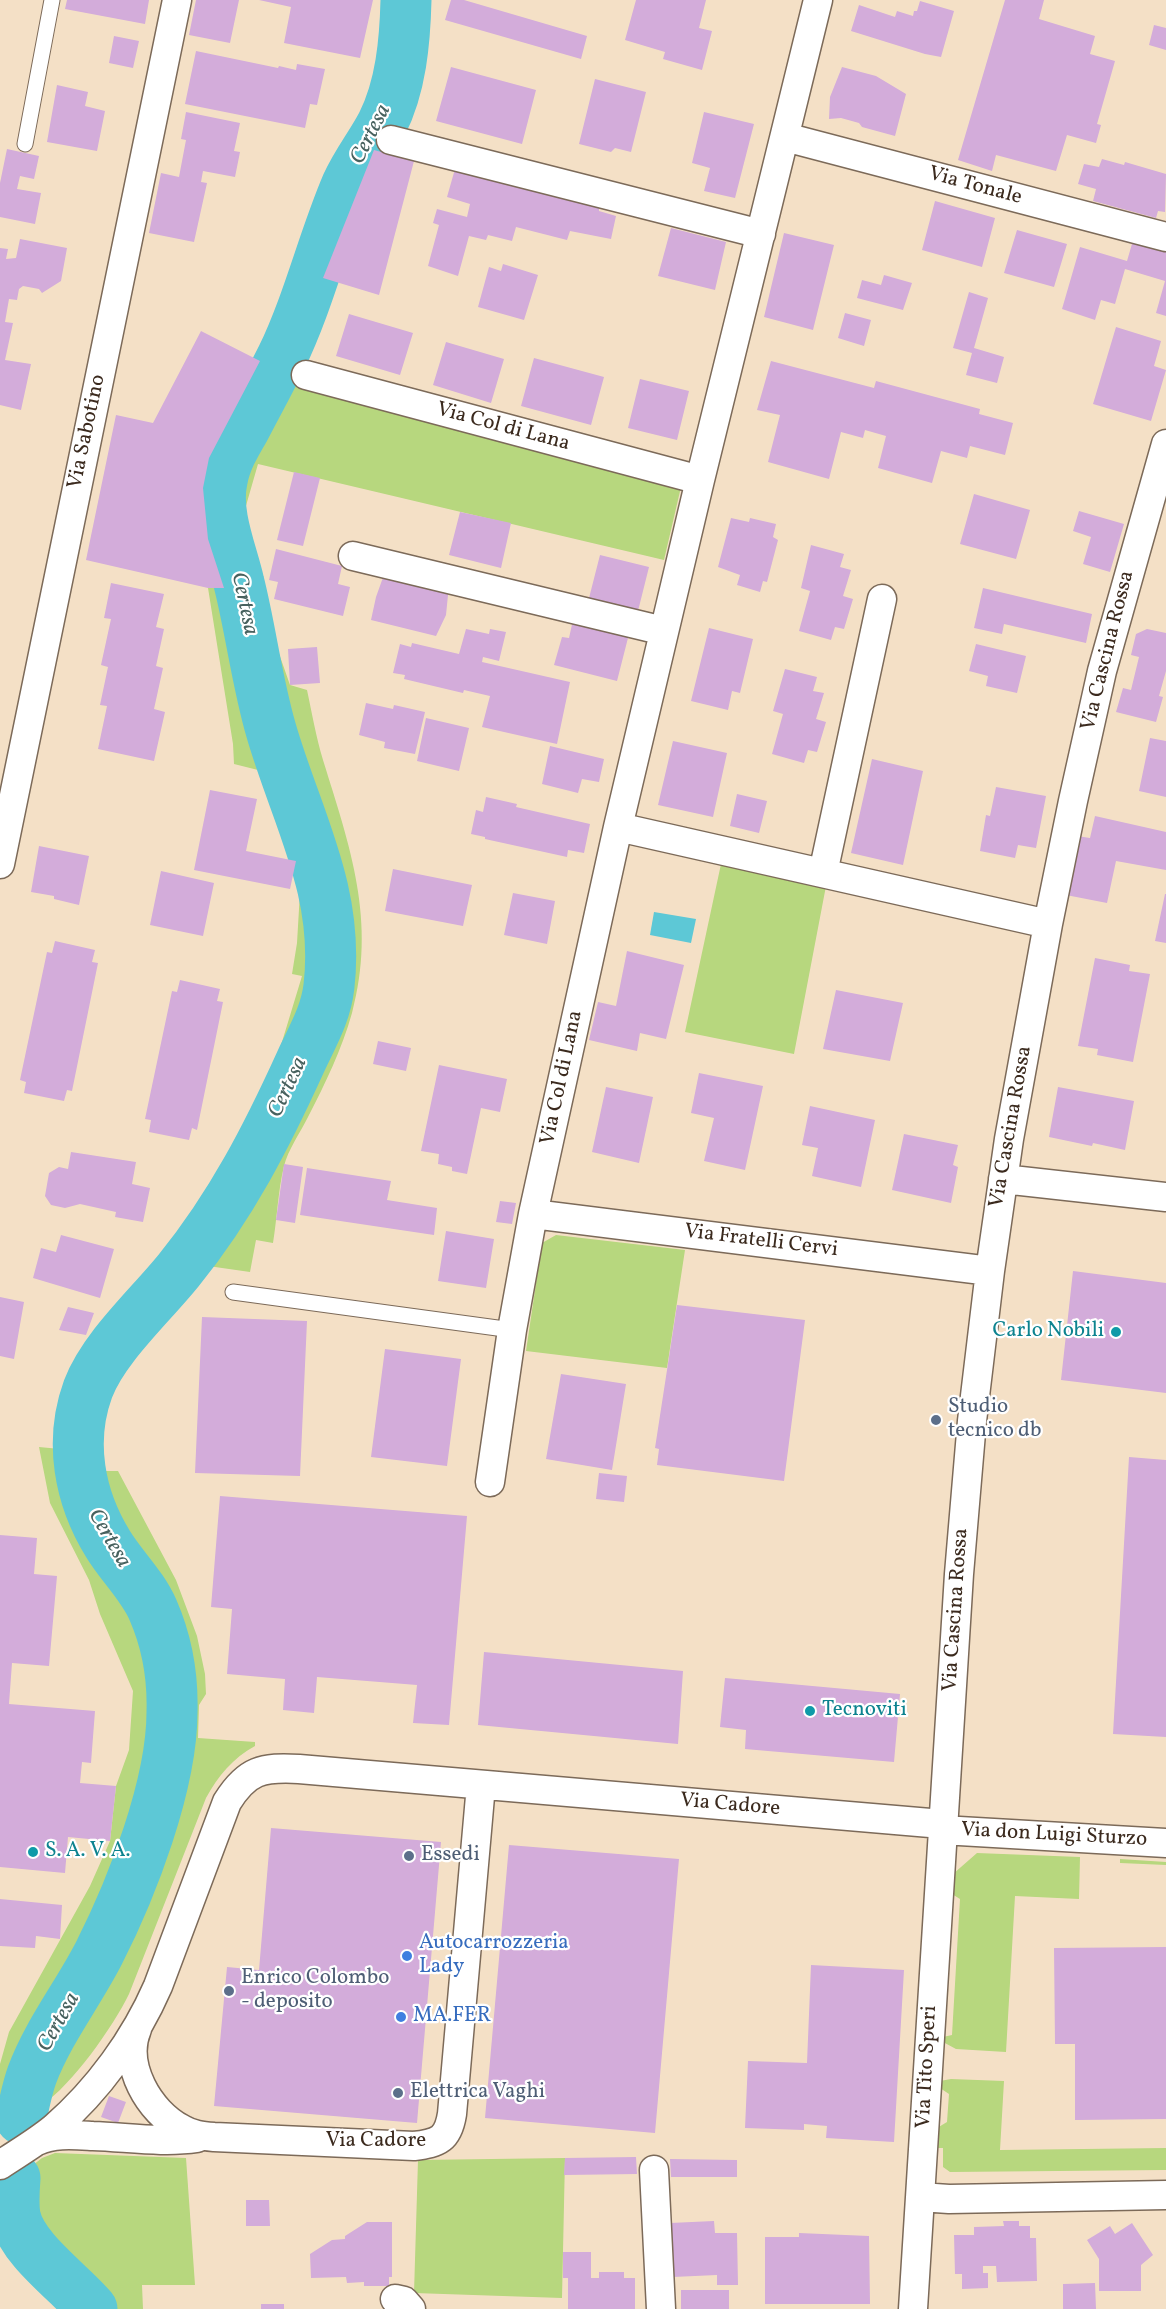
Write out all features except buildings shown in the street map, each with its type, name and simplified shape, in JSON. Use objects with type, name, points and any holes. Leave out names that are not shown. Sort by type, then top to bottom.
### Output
[{"type":"street","name":"Via Sabotino","points":[[0,864],[177,0]]},
{"type":"street","name":"Via Col di Lana","points":[[490,1482],[512,1330],[533,1214],[618,827],[700,480],[818,0]]},
{"type":"street","name":"Via Tonale","points":[[784,137],[1166,237]]},
{"type":"street","points":[[391,140],[761,234]]},
{"type":"street","name":"Via Col di Lana","points":[[306,375],[700,480]]},
{"type":"street","name":"Via Cascina Rossa","points":[[942,1827],[967,1472],[1003,1179],[1048,924],[1102,671],[1166,444]]},
{"type":"street","points":[[353,556],[664,631]]},
{"type":"street","points":[[823,873],[882,599]]},
{"type":"street","points":[[618,827],[1048,924]]},
{"type":"street","points":[[1003,1179],[1166,1197]]},
{"type":"street","name":"Via Fratelli Cervi","points":[[533,1214],[990,1271]]},
{"type":"street","name":"Via Cadore","points":[[481,1785],[452,2114],[446,2134],[437,2141],[414,2146],[214,2137],[191,2134],[182,2130],[156,2108],[142,2086],[134,2065],[132,2046],[158,1986],[220,1815],[235,1789],[250,1774],[262,1770],[286,1768],[481,1785],[942,1827]]},
{"type":"street","name":"Via don Luigi Sturzo","points":[[942,1827],[1166,1843]]},
{"type":"street","name":"Via Tito Speri","points":[[913,2309],[942,1827]]},
{"type":"street","name":"Via Cadore","points":[[0,2165],[47,2136],[117,2058],[138,2028]]},
{"type":"street","points":[[47,2136],[75,2135],[176,2140],[214,2137]]},
{"type":"street","points":[[654,2170],[661,2309]]},
{"type":"street","points":[[920,2198],[1166,2195]]},
{"type":"lane","points":[[25,144],[52,0]]},
{"type":"lane","points":[[233,1292],[512,1330]]},
{"type":"green space","points":[[388,0],[396,0],[395,39],[383,96],[375,115],[336,176],[282,331],[239,419],[216,455],[209,489],[210,520],[222,586],[208,539],[203,488],[209,458],[290,299],[313,219],[328,179],[364,111],[378,68],[386,26]]},
{"type":"green space","points":[[289,361],[297,364],[293,378],[681,487],[664,560],[258,464],[239,530],[234,503],[239,467],[253,430]]},
{"type":"green space","points":[[208,588],[223,588],[242,690],[262,771],[234,764],[233,744]]},
{"type":"green space","points":[[262,605],[290,685],[307,690],[316,734],[351,854],[361,915],[362,947],[359,979],[348,1026],[327,1079],[286,1160],[280,1185],[273,1243],[256,1240],[250,1272],[201,1265],[242,1211],[267,1167],[332,1029],[340,1001],[345,967],[345,933],[337,866],[329,833],[283,687]]},
{"type":"green space","points":[[721,864],[826,886],[794,1054],[685,1032]]},
{"type":"green space","points":[[300,892],[309,894],[317,942],[318,968],[311,996],[293,1028],[268,1088],[302,976],[292,974],[297,943]]},
{"type":"green space","points":[[556,1235],[685,1250],[667,1368],[526,1351],[542,1243]]},
{"type":"green space","points":[[39,1447],[60,1449],[67,1484],[85,1528],[128,1585],[140,1605],[157,1650],[162,1673],[163,1696],[161,1721],[150,1773],[104,1917],[89,1950],[22,2058],[5,2101],[0,2125],[0,2064],[9,2032],[90,1886],[110,1841],[116,1786],[129,1750],[133,1691],[100,1614],[89,1580],[50,1503]]},
{"type":"green space","points":[[97,1450],[102,1471],[118,1471],[176,1580],[197,1636],[205,1674],[206,1694],[199,1705],[198,1738],[255,1742],[255,1746],[227,1768],[206,1798],[122,2007],[78,2070],[54,2096],[42,2105],[46,2086],[56,2060],[125,1930],[147,1875],[174,1780],[185,1718],[187,1676],[183,1646],[175,1616],[157,1576],[131,1551],[110,1514],[101,1485]]},
{"type":"green space","points":[[977,1853],[1080,1857],[1079,1899],[1015,1896],[1006,2052],[956,2049],[943,2042],[943,2037],[952,2035],[960,1899],[952,1894],[953,1874]]},
{"type":"green space","points":[[1120,1859],[1166,1862],[1166,1865],[1120,1863]]},
{"type":"green space","points":[[951,2079],[1004,2081],[1000,2150],[1166,2148],[1166,2170],[950,2172],[943,2167],[943,2148],[936,2148],[937,2128],[947,2122],[949,2094],[940,2088],[940,2081]]},
{"type":"green space","points":[[55,2153],[186,2158],[195,2285],[142,2285],[143,2309],[102,2309],[40,2228],[33,2194],[33,2165],[42,2158]]},
{"type":"green space","points":[[565,2158],[562,2298],[414,2293],[418,2160]]},
{"type":"water","points":[[654,912],[696,919],[691,943],[650,935]]},
{"type":"waterway","name":"Certesa","points":[[21,2119],[32,2075],[39,2059],[99,1953],[137,1867],[158,1803],[170,1741],[171,1686],[165,1647],[153,1610],[138,1584],[108,1544],[90,1507],[84,1488],[78,1449],[82,1409],[95,1373],[116,1342],[198,1246],[247,1170],[318,1025],[329,986],[331,951],[322,886],[314,855],[266,712],[243,601],[222,520],[220,494],[225,467],[292,336],[347,184],[378,132],[394,95],[401,64],[406,0]]},
{"type":"waterway","name":"Certesa","points":[[15,2178],[14,2211],[19,2229],[36,2253],[92,2309]]},
{"type":"place","name":"Carlo Nobili","points":[[1116,1332]]},
{"type":"place","name":"Studio tecnico db","points":[[936,1420]]},
{"type":"place","name":"Tecnoviti","points":[[810,1711]]},
{"type":"place","name":"S. A. V. A.","points":[[33,1852]]},
{"type":"place","name":"Essedi","points":[[409,1856]]},
{"type":"place","name":"Autocarrozzeria Lady","points":[[407,1956]]},
{"type":"place","name":"Enrico Colombo - deposito","points":[[229,1991]]},
{"type":"place","name":"MA.FER","points":[[401,2017]]},
{"type":"place","name":"Elettrica Vaghi","points":[[398,2093]]}]
